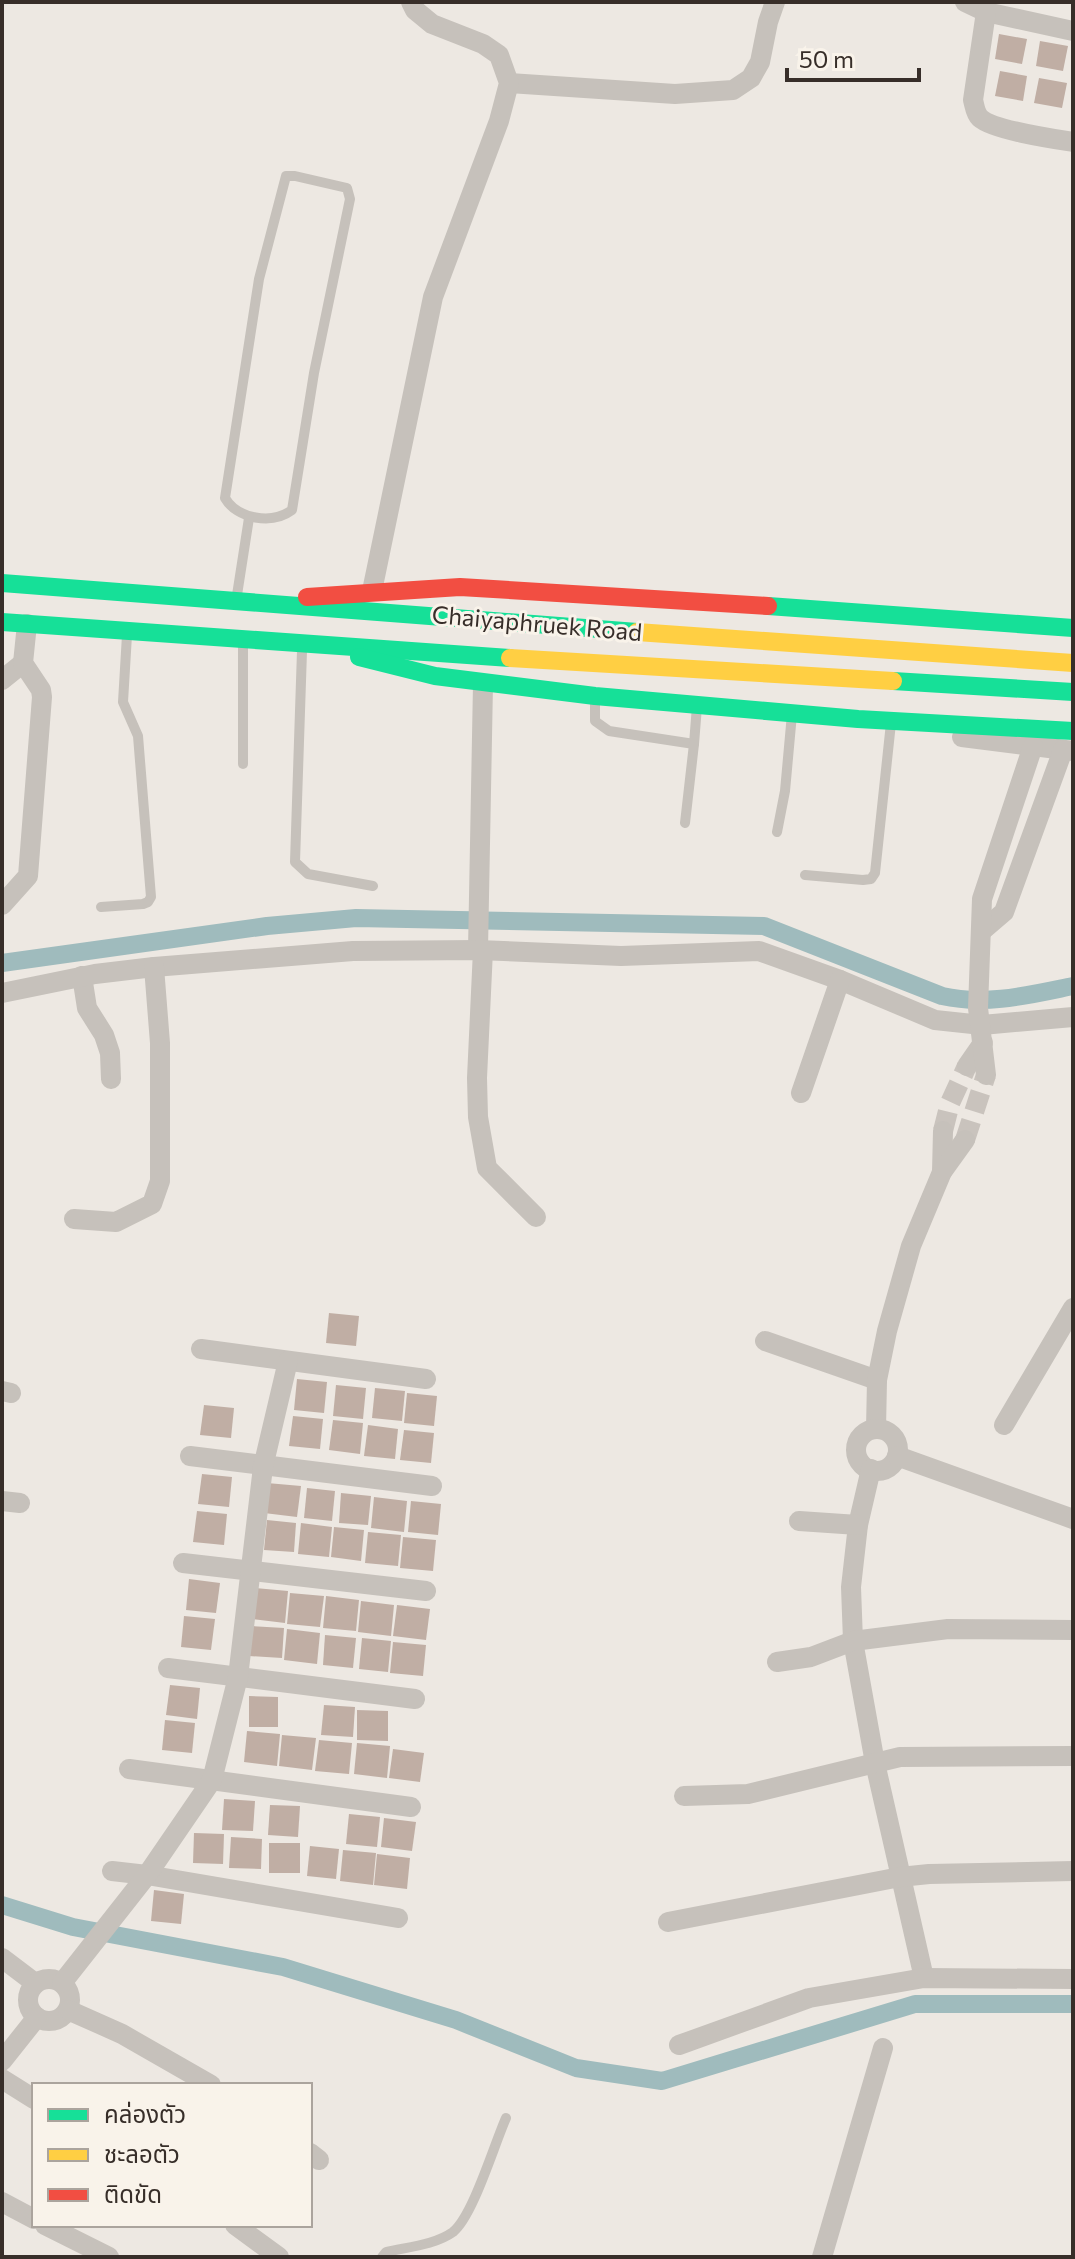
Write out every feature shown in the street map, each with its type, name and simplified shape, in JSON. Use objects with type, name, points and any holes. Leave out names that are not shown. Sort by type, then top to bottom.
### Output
[{"type":"main road","name":"Chaiyaphruek Road","points":[[2,583],[1073,663]]},
{"type":"main road","points":[[258,601],[460,587],[549,590],[1073,628]]},
{"type":"main road","name":"Chaiyaphruek Road","points":[[2,622],[127,633],[1073,692]]},
{"type":"main road","points":[[311,645],[395,667],[483,684],[858,719]]},
{"type":"main road","points":[[891,724],[1073,731]]},
{"type":"street","points":[[372,591],[433,297],[499,121],[509,83],[499,55],[483,44],[432,24],[415,10],[411,2]]},
{"type":"street","points":[[509,83],[675,94],[733,90],[751,78],[760,62],[775,2]]},
{"type":"street","points":[[965,2],[986,12],[1073,31]]},
{"type":"street","points":[[986,12],[973,100],[977,114],[985,122],[1073,142]]},
{"type":"street","points":[[2,905],[28,876],[42,697],[41,690],[23,663],[27,624]]},
{"type":"street","points":[[2,680],[23,663]]},
{"type":"street","points":[[483,684],[478,1117],[487,1168],[536,1217]]},
{"type":"street","points":[[858,719],[1068,750],[1004,912],[983,930]]},
{"type":"street","points":[[986,1075],[979,959],[983,930],[982,899],[1033,746]]},
{"type":"street","points":[[2,993],[82,976],[154,967],[353,951],[480,947],[621,956],[759,951],[840,980],[935,1020],[981,1025],[1073,1017]]},
{"type":"street","points":[[74,1219],[116,1222],[152,1204],[160,1181],[160,1043],[154,967]]},
{"type":"street","points":[[82,976],[87,1008],[104,1035],[110,1053],[111,1079]]},
{"type":"street","points":[[801,1093],[840,980]]},
{"type":"street","points":[[967,1066],[981,1025]]},
{"type":"street","points":[[942,1172],[943,1131]]},
{"type":"street","points":[[876,1429],[877,1380],[911,1246],[942,1172],[965,1140]]},
{"type":"street","points":[[1004,1425],[1073,1308]]},
{"type":"street","points":[[765,1341],[877,1380]]},
{"type":"street","points":[[201,1349],[426,1379]]},
{"type":"street","points":[[62,1983],[147,1875],[212,1780],[238,1677],[263,1467],[288,1361]]},
{"type":"street","points":[[876,1429],[882,1429],[894,1437],[898,1449],[890,1467],[871,1469],[860,1461],[857,1447],[863,1434],[876,1429]]},
{"type":"street","points":[[190,1456],[432,1486]]},
{"type":"street","points":[[897,1456],[1073,1519]]},
{"type":"street","points":[[871,1469],[858,1525],[851,1587],[853,1641],[875,1763],[924,1978]]},
{"type":"street","points":[[799,1521],[858,1525]]},
{"type":"street","points":[[183,1563],[426,1591]]},
{"type":"street","points":[[777,1662],[811,1657],[853,1641],[948,1629],[1073,1630]]},
{"type":"street","points":[[168,1668],[415,1699]]},
{"type":"street","points":[[684,1796],[748,1794],[900,1757],[1073,1756]]},
{"type":"street","points":[[129,1769],[411,1807]]},
{"type":"street","points":[[112,1871],[398,1918]]},
{"type":"street","points":[[668,1922],[900,1877],[1073,1871]]},
{"type":"street","points":[[2,1958],[35,1983]]},
{"type":"street","points":[[679,2045],[809,1998],[924,1978],[1073,1979]]},
{"type":"street","points":[[49,1979],[62,1983],[70,1996],[68,2010],[57,2020],[43,2020],[32,2013],[28,2001],[35,1983],[49,1979]]},
{"type":"street","points":[[68,2010],[122,2034],[180,2077],[203,2083]]},
{"type":"street","points":[[2,2061],[37,2017]]},
{"type":"street","points":[[822,2257],[883,2048]]},
{"type":"street","points":[[2,2079],[32,2098]]},
{"type":"street","points":[[2,2202],[32,2218]]},
{"type":"street","points":[[49,2227],[109,2257]]},
{"type":"street","points":[[238,2227],[279,2257]]},
{"type":"lane","points":[[295,176],[347,188],[350,199],[314,373],[292,510],[283,515],[249,518],[229,506],[225,498],[259,279],[283,178],[295,176]]},
{"type":"lane","points":[[237,599],[249,518]]},
{"type":"lane","points":[[101,907],[143,904],[151,897],[138,736],[123,702],[127,633]]},
{"type":"lane","points":[[243,640],[243,764]]},
{"type":"lane","points":[[311,645],[295,862],[308,874],[373,886]]},
{"type":"lane","points":[[595,696],[595,721],[601,728],[671,743],[694,744]]},
{"type":"lane","points":[[685,823],[697,704]]},
{"type":"lane","points":[[777,832],[785,791],[792,712]]},
{"type":"lane","points":[[805,875],[863,880],[871,879],[875,873],[891,724]]},
{"type":"lane","points":[[382,2257],[386,2252],[433,2241],[451,2233],[465,2220],[506,2118]]},
{"type":"building","points":[[999,34],[1027,39],[1022,64],[995,59]]},
{"type":"building","points":[[1040,41],[1068,46],[1063,71],[1036,66]]},
{"type":"building","points":[[1000,71],[1027,76],[1023,101],[995,96]]},
{"type":"building","points":[[1039,78],[1067,83],[1062,108],[1034,103]]},
{"type":"building","points":[[329,1313],[359,1316],[356,1346],[326,1343]]},
{"type":"building","points":[[297,1379],[327,1382],[324,1413],[294,1410]]},
{"type":"building","points":[[336,1385],[366,1388],[363,1419],[333,1416]]},
{"type":"building","points":[[375,1388],[405,1391],[402,1421],[372,1418]]},
{"type":"building","points":[[407,1393],[437,1396],[434,1426],[404,1423]]},
{"type":"building","points":[[204,1405],[234,1408],[231,1438],[200,1435]]},
{"type":"building","points":[[293,1416],[323,1419],[320,1449],[289,1446]]},
{"type":"building","points":[[333,1420],[363,1423],[360,1454],[329,1450]]},
{"type":"building","points":[[368,1425],[398,1429],[395,1459],[364,1456]]},
{"type":"building","points":[[404,1430],[434,1433],[431,1463],[400,1460]]},
{"type":"building","points":[[202,1474],[232,1477],[229,1507],[198,1504]]},
{"type":"building","points":[[267,1483],[301,1486],[297,1517],[264,1513]]},
{"type":"building","points":[[307,1488],[335,1491],[332,1521],[304,1518]]},
{"type":"building","points":[[341,1493],[371,1496],[368,1525],[339,1523]]},
{"type":"building","points":[[374,1497],[407,1501],[404,1532],[371,1528]]},
{"type":"building","points":[[411,1501],[441,1504],[438,1535],[408,1532]]},
{"type":"building","points":[[197,1511],[227,1514],[224,1545],[193,1542]]},
{"type":"building","points":[[267,1520],[296,1523],[294,1552],[264,1550]]},
{"type":"building","points":[[301,1523],[332,1527],[329,1557],[298,1554]]},
{"type":"building","points":[[334,1527],[364,1530],[361,1561],[331,1557]]},
{"type":"building","points":[[368,1532],[401,1535],[398,1566],[365,1563]]},
{"type":"building","points":[[403,1537],[436,1540],[433,1571],[400,1568]]},
{"type":"building","points":[[189,1579],[220,1583],[216,1613],[186,1610]]},
{"type":"building","points":[[255,1588],[288,1591],[285,1623],[252,1619]]},
{"type":"building","points":[[290,1593],[324,1596],[320,1627],[287,1624]]},
{"type":"building","points":[[326,1596],[359,1600],[356,1631],[323,1628]]},
{"type":"building","points":[[361,1601],[394,1605],[391,1636],[358,1632]]},
{"type":"building","points":[[397,1605],[430,1609],[426,1640],[393,1636]]},
{"type":"building","points":[[184,1616],[215,1619],[211,1650],[181,1647]]},
{"type":"building","points":[[252,1626],[284,1628],[282,1658],[249,1656]]},
{"type":"building","points":[[287,1629],[320,1633],[317,1664],[284,1660]]},
{"type":"building","points":[[325,1635],[356,1638],[353,1668],[323,1665]]},
{"type":"building","points":[[362,1638],[391,1641],[388,1672],[359,1669]]},
{"type":"building","points":[[393,1642],[426,1645],[423,1676],[390,1673]]},
{"type":"building","points":[[170,1685],[200,1688],[197,1719],[166,1715]]},
{"type":"building","points":[[249,1696],[278,1697],[278,1727],[249,1727]]},
{"type":"building","points":[[324,1705],[355,1707],[353,1737],[321,1735]]},
{"type":"building","points":[[357,1710],[388,1711],[388,1741],[357,1740]]},
{"type":"building","points":[[165,1720],[195,1723],[192,1753],[162,1750]]},
{"type":"building","points":[[247,1731],[280,1734],[277,1766],[244,1762]]},
{"type":"building","points":[[282,1735],[316,1738],[312,1770],[279,1766]]},
{"type":"building","points":[[319,1740],[352,1743],[349,1774],[315,1771]]},
{"type":"building","points":[[357,1743],[390,1746],[387,1778],[354,1774]]},
{"type":"building","points":[[393,1749],[424,1753],[420,1782],[389,1778]]},
{"type":"building","points":[[224,1799],[255,1801],[253,1831],[222,1830]]},
{"type":"building","points":[[270,1805],[300,1806],[298,1837],[268,1835]]},
{"type":"building","points":[[349,1814],[380,1817],[377,1847],[346,1844]]},
{"type":"building","points":[[384,1818],[416,1822],[412,1851],[381,1847]]},
{"type":"building","points":[[194,1833],[224,1834],[223,1864],[193,1863]]},
{"type":"building","points":[[231,1837],[262,1839],[261,1869],[229,1868]]},
{"type":"building","points":[[269,1843],[300,1843],[300,1873],[269,1873]]},
{"type":"building","points":[[310,1846],[339,1849],[336,1879],[307,1876]]},
{"type":"building","points":[[343,1850],[376,1853],[373,1885],[340,1881]]},
{"type":"building","points":[[377,1854],[410,1858],[407,1889],[374,1885]]},
{"type":"building","points":[[154,1890],[184,1894],[181,1924],[151,1921]]},
{"type":"waterway","points":[[2,963],[267,926],[356,918],[764,926],[942,996],[991,1000],[1073,986]]},
{"type":"waterway","points":[[2,1905],[73,1927],[283,1967],[456,2020],[576,2068],[662,2081],[915,2004],[1073,2004]]},
{"type":"tunnel","points":[[943,1131],[950,1103],[967,1066]]},
{"type":"tunnel","points":[[965,1140],[986,1075]]},
{"type":"traffic: fast","points":[[2,583],[637,632]]},
{"type":"traffic: fast","points":[[768,606],[1073,628]]},
{"type":"traffic: fast","points":[[2,622],[510,658]]},
{"type":"traffic: fast","points":[[359,657],[435,676],[595,696],[858,719],[1073,731]]},
{"type":"traffic: fast","points":[[893,681],[1073,692]]},
{"type":"traffic: slow","points":[[637,632],[1073,663]]},
{"type":"traffic: slow","points":[[510,658],[893,681]]},
{"type":"traffic: jam","points":[[307,597],[460,587],[768,606]]}]
